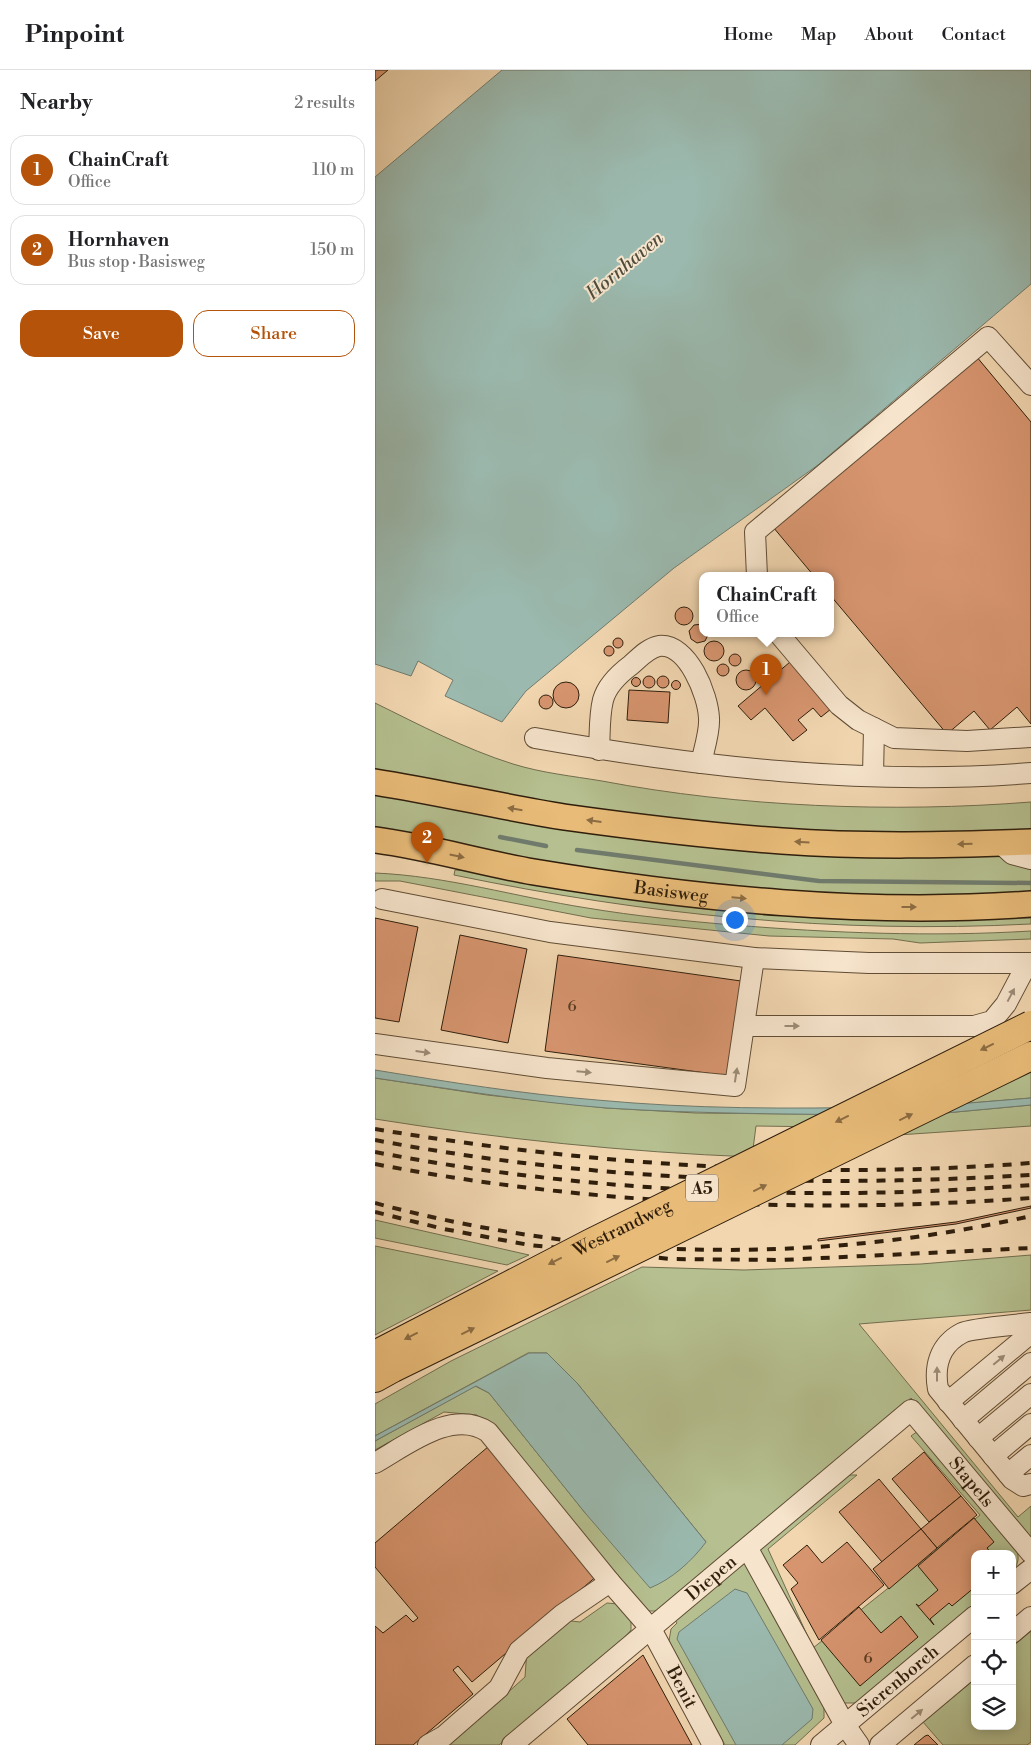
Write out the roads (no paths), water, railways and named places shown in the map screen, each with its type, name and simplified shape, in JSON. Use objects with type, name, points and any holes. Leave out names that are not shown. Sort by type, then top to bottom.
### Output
[{"type":"highway","name":"Westrandweg","points":[[375,1355],[591,1243],[1031,1025]]},
{"type":"highway","name":"Westrandweg","points":[[375,1378],[600,1265],[1031,1056]]},
{"type":"main road","points":[[375,782],[430,790],[497,806],[728,836],[849,844],[1031,842]]},
{"type":"main road","name":"Basisweg","points":[[375,840],[531,872],[657,891],[782,902],[874,906],[963,907],[1031,904]]},
{"type":"street","points":[[757,572],[755,532],[988,337],[1031,386]]},
{"type":"street","points":[[782,637],[839,705],[858,720],[894,738],[967,741],[1031,737]]},
{"type":"street","points":[[599,750],[603,700],[612,682],[647,651],[664,646],[676,650],[687,661],[697,677],[705,700],[709,721],[701,763]]},
{"type":"street","points":[[873,776],[874,728]]},
{"type":"street","points":[[535,738],[599,750],[701,763],[797,772],[873,776],[1031,773]]},
{"type":"street","points":[[1000,843],[1012,854],[1031,859]]},
{"type":"street","points":[[382,899],[550,932],[754,958],[869,963],[1030,965]]},
{"type":"street","points":[[375,1044],[547,1068],[735,1086],[754,958]]},
{"type":"street","points":[[744,1026],[974,1026],[992,1021],[1006,1004],[1030,965]]},
{"type":"street","points":[[1031,1323],[962,1333],[947,1346],[938,1359],[935,1372],[938,1389],[948,1402],[993,1456],[1023,1485],[1031,1455]]},
{"type":"street","points":[[948,1402],[1031,1333]]},
{"type":"street","points":[[963,1420],[1031,1364]]},
{"type":"street","points":[[978,1438],[1031,1394]]},
{"type":"street","name":"Diepen","points":[[512,1745],[748,1549],[911,1410]]},
{"type":"street","name":"Stapels","points":[[911,1410],[1031,1553]]},
{"type":"street","name":"Benit","points":[[375,1463],[449,1424],[468,1423],[488,1432],[610,1582],[651,1629],[713,1745]]},
{"type":"street","points":[[993,1456],[1031,1424]]},
{"type":"street","points":[[748,1549],[845,1725],[859,1745]]},
{"type":"street","points":[[1016,1581],[1031,1568]]},
{"type":"street","points":[[428,1745],[444,1736],[499,1688],[519,1651],[563,1614],[610,1582]]},
{"type":"street","points":[[1016,1630],[1031,1617]]},
{"type":"street","name":"Sierenborch","points":[[821,1745],[971,1619]]},
{"type":"street","points":[[880,1745],[971,1668]]},
{"type":"water","points":[[502,70],[1031,70],[1031,284],[818,465],[674,568],[526,691],[502,722],[445,696],[453,680],[418,661],[411,676],[375,664],[375,177]]},
{"type":"water","points":[[375,1070],[513,1091],[597,1100],[742,1108],[886,1107],[887,1115],[712,1113],[607,1108],[520,1099],[375,1078]]},
{"type":"water","points":[[1031,1098],[1031,1105],[945,1113],[945,1105]]},
{"type":"water","points":[[529,1353],[547,1353],[577,1383],[706,1542],[688,1563],[666,1580],[650,1588],[586,1514],[489,1393],[476,1386],[375,1441],[375,1436]]},
{"type":"water","points":[[735,1589],[747,1593],[813,1709],[812,1719],[782,1745],[736,1745],[677,1639],[679,1632]]},
{"type":"waterway","points":[[500,837],[546,846]]},
{"type":"waterway","points":[[577,850],[819,881],[1031,883]]},
{"type":"railway","points":[[375,1129],[538,1152],[702,1166],[867,1170],[1031,1163]]},
{"type":"railway","points":[[375,1140],[456,1154],[538,1165],[702,1178],[866,1181],[1031,1175]]},
{"type":"railway","points":[[375,1152],[537,1177],[619,1185],[702,1190],[867,1193],[1031,1185]]},
{"type":"railway","points":[[375,1164],[537,1189],[619,1197],[702,1202],[867,1205],[1031,1198]]},
{"type":"railway","points":[[375,1203],[456,1222],[538,1236],[620,1246],[702,1250],[785,1249],[867,1243],[949,1232],[1031,1216]]},
{"type":"railway","points":[[375,1212],[444,1229],[529,1245],[671,1259],[781,1260],[1031,1248]]},
{"type":"place","name":"ChainCraft","points":[[766,695]]},
{"type":"place","name":"Hornhaven","points":[[427,863]]}]
